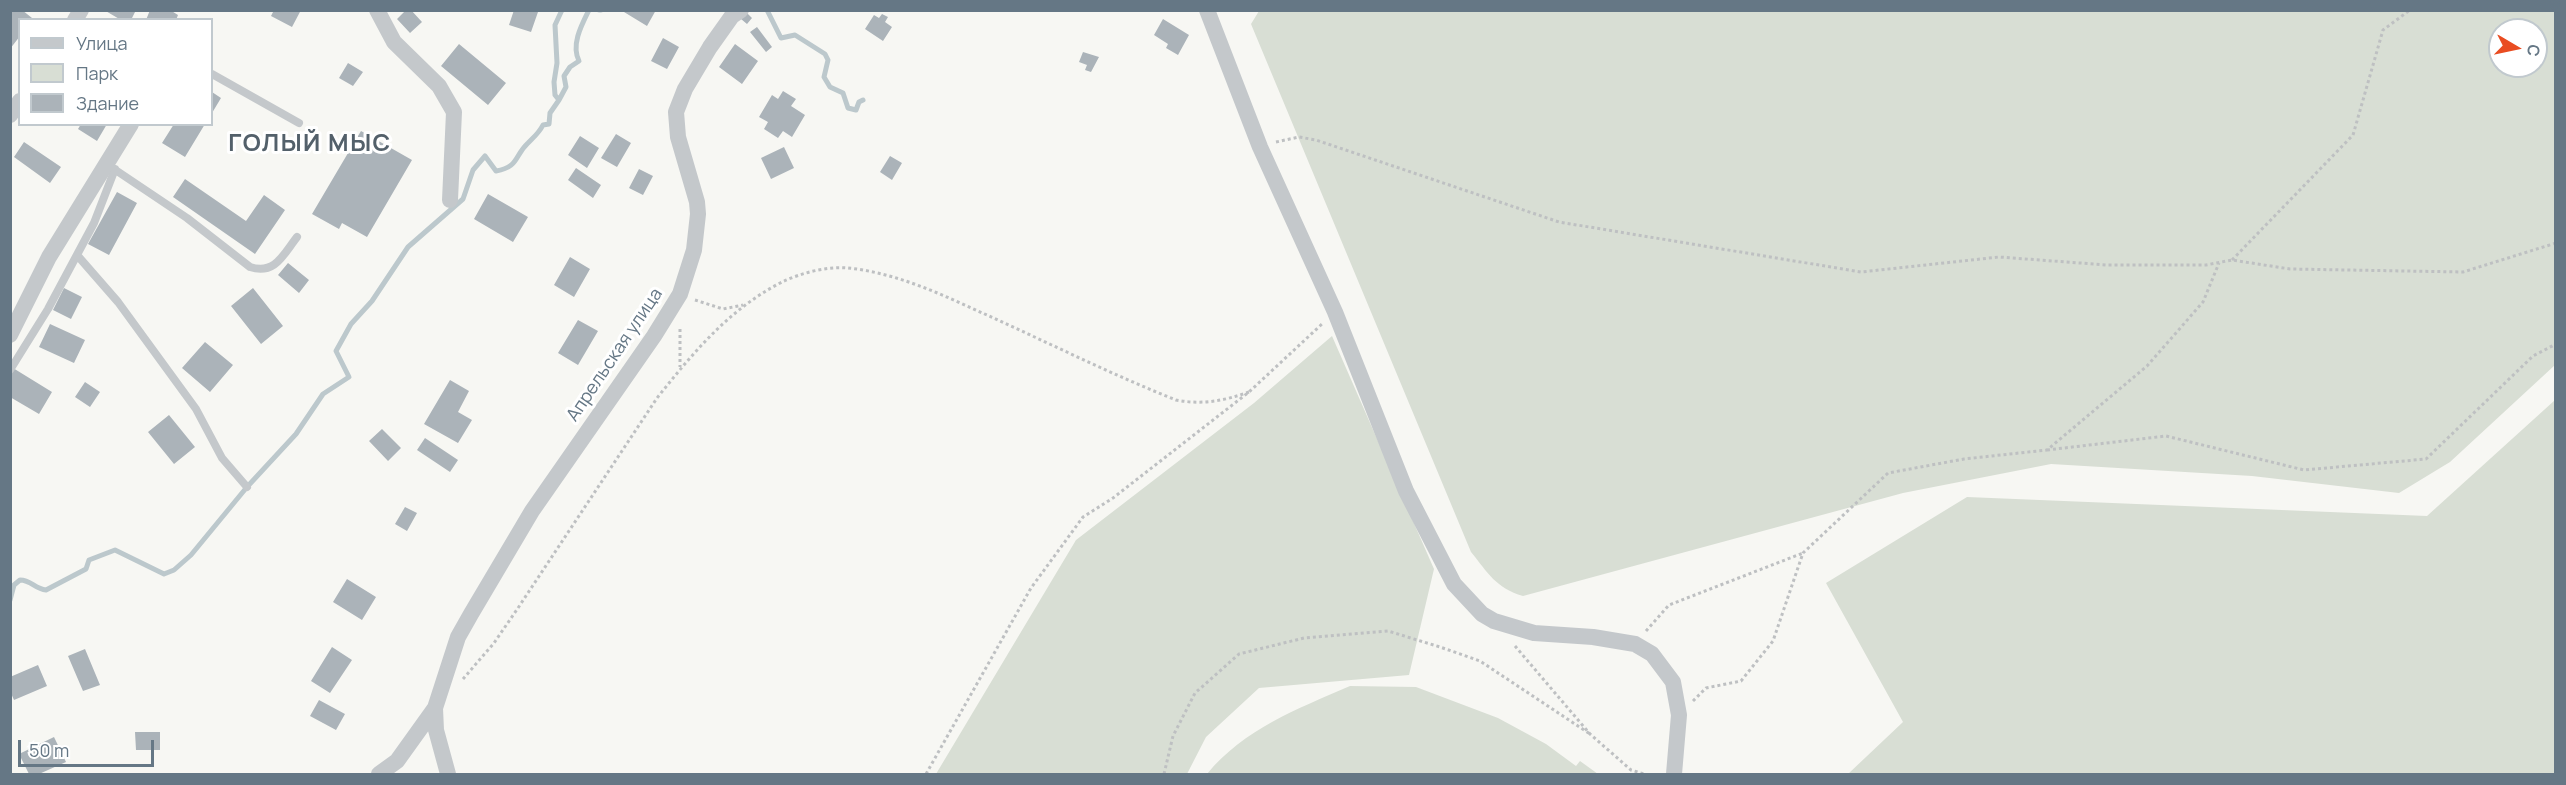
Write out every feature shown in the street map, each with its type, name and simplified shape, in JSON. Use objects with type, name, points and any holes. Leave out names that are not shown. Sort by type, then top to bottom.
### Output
[{"type":"street","points":[[377,10],[394,42],[439,86],[454,112],[450,200]]},
{"type":"street","name":"Апрельская улица","points":[[448,774],[435,730],[435,708],[451,654],[471,614],[532,511],[654,336],[680,294],[694,250],[698,214],[697,202],[678,137],[676,112],[685,88],[710,47],[732,16],[741,10]]},
{"type":"street","points":[[1207,10],[1260,147],[1335,312],[1406,491],[1454,584],[1482,614],[1494,621],[1534,633],[1593,637],[1635,644],[1652,654],[1673,682],[1679,715],[1674,774]]},
{"type":"street","points":[[10,335],[50,257],[111,167],[130,126]]},
{"type":"street","name":"Апрельская улица","points":[[378,774],[397,762],[435,708]]},
{"type":"lane","points":[[213,75],[299,123]]},
{"type":"lane","points":[[10,370],[48,309],[94,223],[111,167],[187,218],[250,267],[260,270],[277,263],[297,237]]},
{"type":"lane","points":[[77,255],[118,302],[196,410],[222,458],[247,487]]},
{"type":"path","points":[[2232,260],[2352,135],[2383,30],[2410,10]]},
{"type":"path","points":[[1260,147],[1299,137],[1308,138],[1559,222],[1861,272],[1999,257],[2108,265],[2206,265],[2232,260],[2290,269],[2463,272],[2556,243]]},
{"type":"path","points":[[2047,450],[2147,366],[2204,302],[2219,263]]},
{"type":"path","points":[[457,686],[500,634],[657,399],[680,369],[714,331],[744,305],[784,281],[807,273],[846,268],[871,272],[936,292],[1176,400],[1206,404],[1222,402],[1249,392]]},
{"type":"path","points":[[680,294],[715,308],[744,305]]},
{"type":"path","points":[[926,774],[1031,588],[1083,517],[1113,498],[1249,392],[1335,312]]},
{"type":"path","points":[[680,326],[680,369]]},
{"type":"path","points":[[1635,644],[1669,605],[1803,553],[1888,472],[1964,459],[2166,436],[2304,470],[2426,459],[2533,356],[2556,344]]},
{"type":"path","points":[[1679,715],[1706,688],[1741,681],[1773,641],[1803,553]]},
{"type":"path","points":[[1494,621],[1590,734],[1630,770],[1644,774]]},
{"type":"path","points":[[1164,774],[1173,736],[1195,693],[1239,654],[1305,638],[1388,631],[1440,647],[1480,661],[1590,734]]},
{"type":"green space","points":[[1259,11],[2555,11],[2555,365],[2450,462],[2399,493],[2252,476],[2051,464],[1903,493],[1523,596],[1499,584],[1471,552],[1251,24]]},
{"type":"green space","points":[[1332,336],[1434,569],[1409,675],[1259,688],[1206,737],[1187,774],[936,774],[1076,540],[1254,403]]},
{"type":"green space","points":[[2555,400],[2555,774],[1848,774],[1903,722],[1826,583],[1967,497],[2427,516]]},
{"type":"green space","points":[[1350,686],[1416,687],[1498,718],[1546,744],[1576,766],[1580,761],[1598,774],[1207,774],[1238,744],[1255,732],[1291,712]]},
{"type":"building","points":[[10,10],[22,10],[32,18],[18,18],[18,39],[10,49]]},
{"type":"building","points":[[104,10],[136,10],[132,18],[118,18]]},
{"type":"building","points":[[150,10],[170,10],[178,15],[177,18],[147,18]]},
{"type":"building","points":[[274,10],[301,10],[292,27],[271,16]]},
{"type":"building","points":[[406,10],[411,10],[422,22],[410,33],[397,19]]},
{"type":"building","points":[[514,10],[538,12],[531,32],[509,25]]},
{"type":"building","points":[[625,10],[656,10],[647,26],[624,12]]},
{"type":"building","points":[[747,13],[752,18],[747,24],[741,19]]},
{"type":"building","points":[[882,14],[888,17],[885,22],[892,27],[883,41],[865,29],[874,15],[879,18]]},
{"type":"building","points":[[1163,19],[1189,35],[1178,55],[1166,48],[1168,44],[1154,35]]},
{"type":"building","points":[[757,27],[772,47],[766,52],[750,32]]},
{"type":"building","points":[[663,38],[679,47],[667,69],[651,61]]},
{"type":"building","points":[[459,44],[506,83],[488,105],[441,66]]},
{"type":"building","points":[[735,44],[758,61],[742,84],[719,67]]},
{"type":"building","points":[[1083,52],[1099,57],[1091,72],[1085,70],[1087,65],[1079,62]]},
{"type":"building","points":[[348,63],[363,72],[353,86],[339,78]]},
{"type":"building","points":[[783,91],[796,99],[791,106],[805,115],[792,137],[783,131],[778,138],[764,129],[768,122],[759,117],[772,95],[778,99]]},
{"type":"building","points":[[213,93],[221,98],[213,111]]},
{"type":"building","points":[[80,126],[106,126],[97,141],[78,129]]},
{"type":"building","points":[[173,126],[204,126],[185,157],[162,143]]},
{"type":"building","points":[[361,131],[412,160],[367,237],[342,223],[339,229],[312,214]]},
{"type":"building","points":[[616,134],[631,143],[617,167],[601,158]]},
{"type":"building","points":[[580,136],[599,148],[587,168],[568,155]]},
{"type":"building","points":[[24,142],[61,167],[50,183],[14,157]]},
{"type":"building","points":[[784,147],[794,168],[771,179],[761,158]]},
{"type":"building","points":[[890,156],[902,163],[892,180],[880,172]]},
{"type":"building","points":[[576,168],[601,185],[593,198],[568,180]]},
{"type":"building","points":[[639,169],[653,176],[643,195],[629,188]]},
{"type":"building","points":[[185,179],[246,221],[264,195],[285,210],[255,254],[173,197]]},
{"type":"building","points":[[117,192],[137,203],[109,255],[88,244]]},
{"type":"building","points":[[488,194],[528,217],[513,242],[474,219]]},
{"type":"building","points":[[570,257],[590,269],[574,297],[554,285]]},
{"type":"building","points":[[288,263],[309,280],[299,293],[278,275]]},
{"type":"building","points":[[64,288],[82,297],[71,319],[53,310]]},
{"type":"building","points":[[253,288],[283,326],[261,344],[231,306]]},
{"type":"building","points":[[578,320],[598,331],[578,365],[558,353]]},
{"type":"building","points":[[50,324],[85,340],[74,363],[39,347]]},
{"type":"building","points":[[205,342],[233,365],[210,392],[182,368]]},
{"type":"building","points":[[13,368],[52,392],[39,414],[10,397],[10,373]]},
{"type":"building","points":[[450,380],[469,391],[458,412],[472,420],[458,443],[424,424]]},
{"type":"building","points":[[85,382],[100,392],[90,407],[75,397]]},
{"type":"building","points":[[169,415],[195,447],[174,464],[148,432]]},
{"type":"building","points":[[382,429],[401,448],[388,461],[369,441]]},
{"type":"building","points":[[425,438],[458,460],[450,472],[417,450]]},
{"type":"building","points":[[405,507],[417,513],[407,531],[395,524]]},
{"type":"building","points":[[347,579],[376,597],[362,620],[333,602]]},
{"type":"building","points":[[332,647],[352,660],[330,693],[311,681]]},
{"type":"building","points":[[85,649],[100,685],[83,691],[68,656]]},
{"type":"building","points":[[38,665],[47,686],[14,700],[10,691],[10,677]]},
{"type":"building","points":[[319,700],[345,714],[336,730],[310,716]]},
{"type":"building","points":[[135,732],[160,732],[160,750],[136,750]]},
{"type":"building","points":[[54,737],[66,762],[39,774],[29,774],[19,754]]},
{"type":"waterway","points":[[10,600],[14,585],[20,580],[46,590],[86,569],[89,560],[115,550],[164,574],[174,570],[191,555],[247,487],[296,434],[323,394],[349,377],[336,351],[351,324],[372,301],[408,247],[463,199],[473,170],[485,156],[496,171],[509,167],[543,125],[549,124],[550,113],[559,100],[555,95],[554,82],[557,63],[555,25],[562,10]]},
{"type":"waterway","points":[[559,100],[566,87],[564,76],[570,67],[579,61],[577,42],[589,10]]},
{"type":"waterway","points":[[767,10],[781,38],[795,35],[825,54],[828,60],[824,77],[830,87],[843,93],[848,108],[856,110],[859,102],[863,100]]},
{"type":"district","name":"ГОЛЫЙ МЫС","points":[[310,144]]}]
